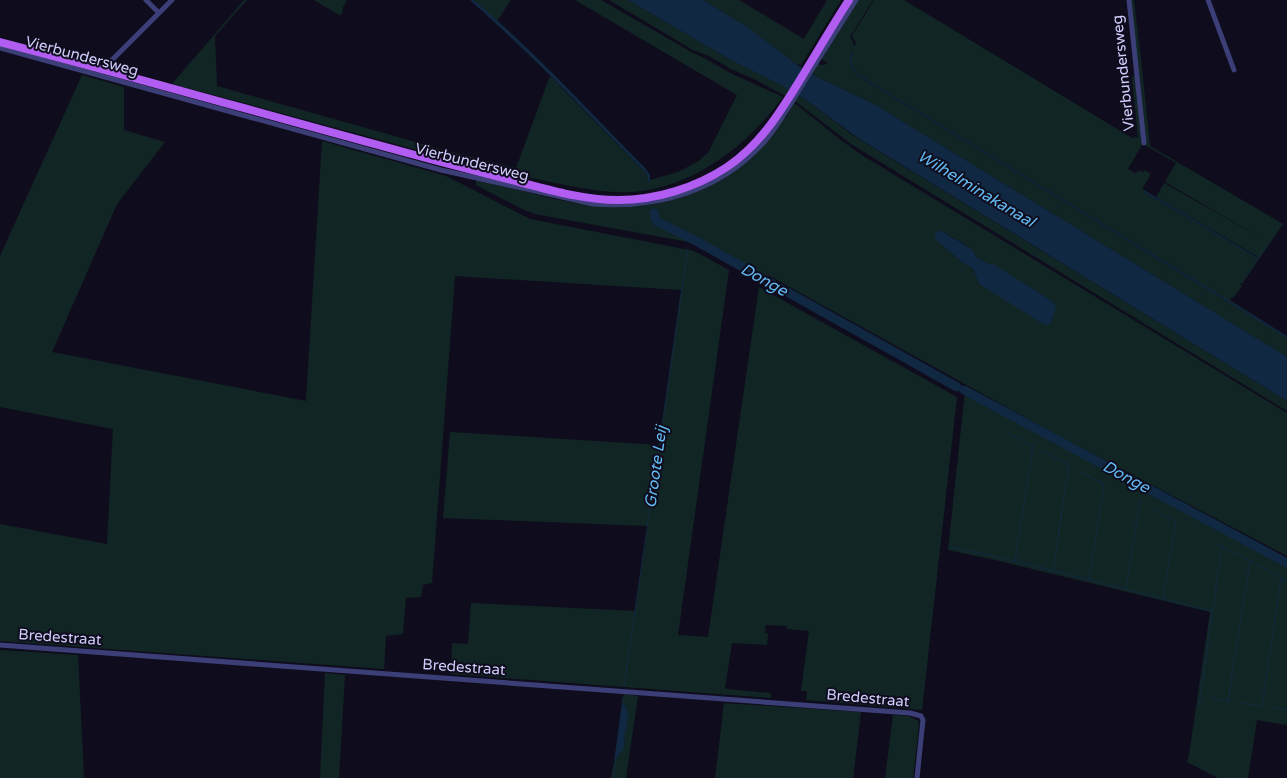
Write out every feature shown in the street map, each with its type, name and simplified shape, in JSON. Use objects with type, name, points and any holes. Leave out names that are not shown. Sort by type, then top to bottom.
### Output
[{"type":"main road","name":"Vierbundersweg","points":[[0,42],[18,49],[472,174],[557,192],[619,200],[652,197],[688,187],[729,166],[756,143],[786,106],[817,58],[849,0]]},
{"type":"street","points":[[146,0],[159,13]]},
{"type":"street","points":[[112,60],[172,0]]},
{"type":"street","name":"Vierbundersweg","points":[[817,58],[856,0]]},
{"type":"street","name":"Vierbundersweg","points":[[1130,0],[1144,144]]},
{"type":"street","points":[[1208,0],[1234,70]]},
{"type":"street","name":"Vierbundersweg","points":[[0,48],[18,49]]},
{"type":"street","name":"Bredestraat","points":[[0,645],[910,713],[921,716],[923,720],[917,778]]},
{"type":"green space","points":[[244,0],[247,0],[215,36],[217,86],[444,150],[516,168],[550,76],[646,173],[649,183],[650,180],[678,172],[697,162],[708,153],[737,95],[575,0],[601,0],[732,74],[783,97],[738,145],[703,170],[684,179],[663,186],[632,192],[611,192],[580,188],[471,164],[172,84]]},
{"type":"green space","points":[[314,0],[347,0],[342,9],[342,14],[339,15]]},
{"type":"green space","points":[[474,0],[511,0],[497,21]]},
{"type":"green space","points":[[609,0],[628,0],[731,60],[783,86],[806,100],[854,136],[1287,401],[1287,411],[851,144],[795,101],[709,56],[693,50]]},
{"type":"green space","points":[[703,0],[739,0],[804,39],[827,0],[841,0],[801,65],[796,64],[749,28]]},
{"type":"green space","points":[[858,0],[873,0],[850,37],[854,47],[856,43],[852,36],[874,0],[904,0],[1132,138],[1138,137],[1132,79],[1134,76],[1136,78],[1143,145],[1128,169],[1135,173],[1139,170],[1143,172],[1145,170],[1151,174],[1142,189],[1144,192],[1257,258],[1156,197],[1164,183],[1268,242],[1165,182],[1176,163],[1145,145],[1131,0],[1134,0],[1141,62],[1135,0],[1150,146],[1283,224],[1242,284],[1240,284],[1242,286],[1230,300],[1287,336],[859,75],[852,64],[853,52],[850,55],[850,62],[858,76],[1287,338],[1287,357],[874,104],[819,78],[803,67],[809,58],[820,65],[828,63],[821,59]]},
{"type":"green space","points":[[82,75],[124,87],[124,130],[165,142],[117,204],[52,352],[306,401],[322,141],[446,176],[530,219],[694,251],[729,270],[678,635],[708,637],[759,287],[957,397],[922,710],[806,700],[807,691],[801,691],[809,631],[787,629],[787,626],[766,625],[765,633],[768,634],[767,645],[732,643],[725,688],[770,693],[771,698],[451,674],[452,643],[468,644],[471,603],[635,611],[648,526],[443,518],[450,432],[659,445],[681,290],[455,276],[432,583],[423,585],[421,597],[406,598],[403,634],[386,636],[384,669],[0,641],[0,524],[107,544],[113,429],[0,407],[0,256]]},
{"type":"green space","points":[[794,103],[865,157],[1287,413],[1287,556],[1057,435],[768,275],[765,280],[695,242],[535,214],[476,185],[478,180],[592,206],[655,204],[691,193],[787,116]],"holes":[[[941,230],[970,248],[976,257],[1052,301],[1055,308],[1052,321],[1045,324],[979,284],[973,268],[963,263],[944,247]]]},
{"type":"green space","points":[[965,391],[1118,475],[1287,564],[1287,725],[1257,720],[1248,778],[1218,778],[1187,762],[1210,612],[948,550]]},
{"type":"green space","points":[[0,650],[78,655],[84,778],[0,778]]},
{"type":"green space","points":[[325,673],[345,675],[339,778],[320,778]]},
{"type":"green space","points":[[624,694],[638,696],[626,778],[611,778],[614,762],[624,747],[627,708],[622,703]]},
{"type":"green space","points":[[724,703],[861,712],[853,778],[715,778]]},
{"type":"green space","points":[[893,715],[908,716],[919,721],[913,778],[885,778]]},
{"type":"water","points":[[470,0],[474,0],[497,20],[561,82],[645,168],[650,175],[650,183],[646,173],[515,42]]},
{"type":"water","name":"Wilhelminakanaal","points":[[628,0],[703,0],[749,28],[796,64],[819,78],[874,104],[1287,357],[1287,401],[858,138],[806,100],[783,86],[731,60]]},
{"type":"water","points":[[852,51],[853,66],[859,75],[1287,336],[1287,338],[857,75],[850,61]]},
{"type":"water","points":[[1144,190],[1258,258],[1281,224],[1243,283],[1258,259],[1144,192]]},
{"type":"water","points":[[941,230],[973,251],[976,257],[989,264],[993,264],[1052,301],[1056,306],[1051,323],[1045,325],[979,284],[973,268],[963,263],[935,239],[935,234]]},
{"type":"water","points":[[622,703],[627,708],[627,726],[624,748],[614,762]]},
{"type":"waterway","name":"Donge","points":[[654,213],[658,222],[696,241],[957,387]]},
{"type":"waterway","name":"Groote Leij","points":[[624,686],[688,248]]},
{"type":"waterway","name":"Donge","points":[[964,390],[1287,563]]},
{"type":"waterway","points":[[1008,433],[1033,446],[1015,561]]},
{"type":"waterway","points":[[1042,451],[1069,465],[1053,570]]},
{"type":"waterway","points":[[1079,471],[1104,484],[1089,579]]},
{"type":"waterway","points":[[1126,588],[1140,500]]},
{"type":"waterway","points":[[1151,508],[1176,522],[1163,597]]},
{"type":"waterway","points":[[1212,698],[1228,701],[1250,560],[1217,544]]},
{"type":"waterway","points":[[1199,706],[1222,546]]},
{"type":"waterway","points":[[950,547],[1015,561],[1212,611]]},
{"type":"waterway","points":[[1250,561],[1287,581]]},
{"type":"waterway","points":[[1243,703],[1262,706],[1281,578]]},
{"type":"waterway","name":"Groote Leij","points":[[622,703],[623,697]]},
{"type":"waterway","points":[[1274,708],[1286,710],[1287,707]]},
{"type":"waterway","name":"Groote Leij","points":[[613,778],[616,759]]}]
